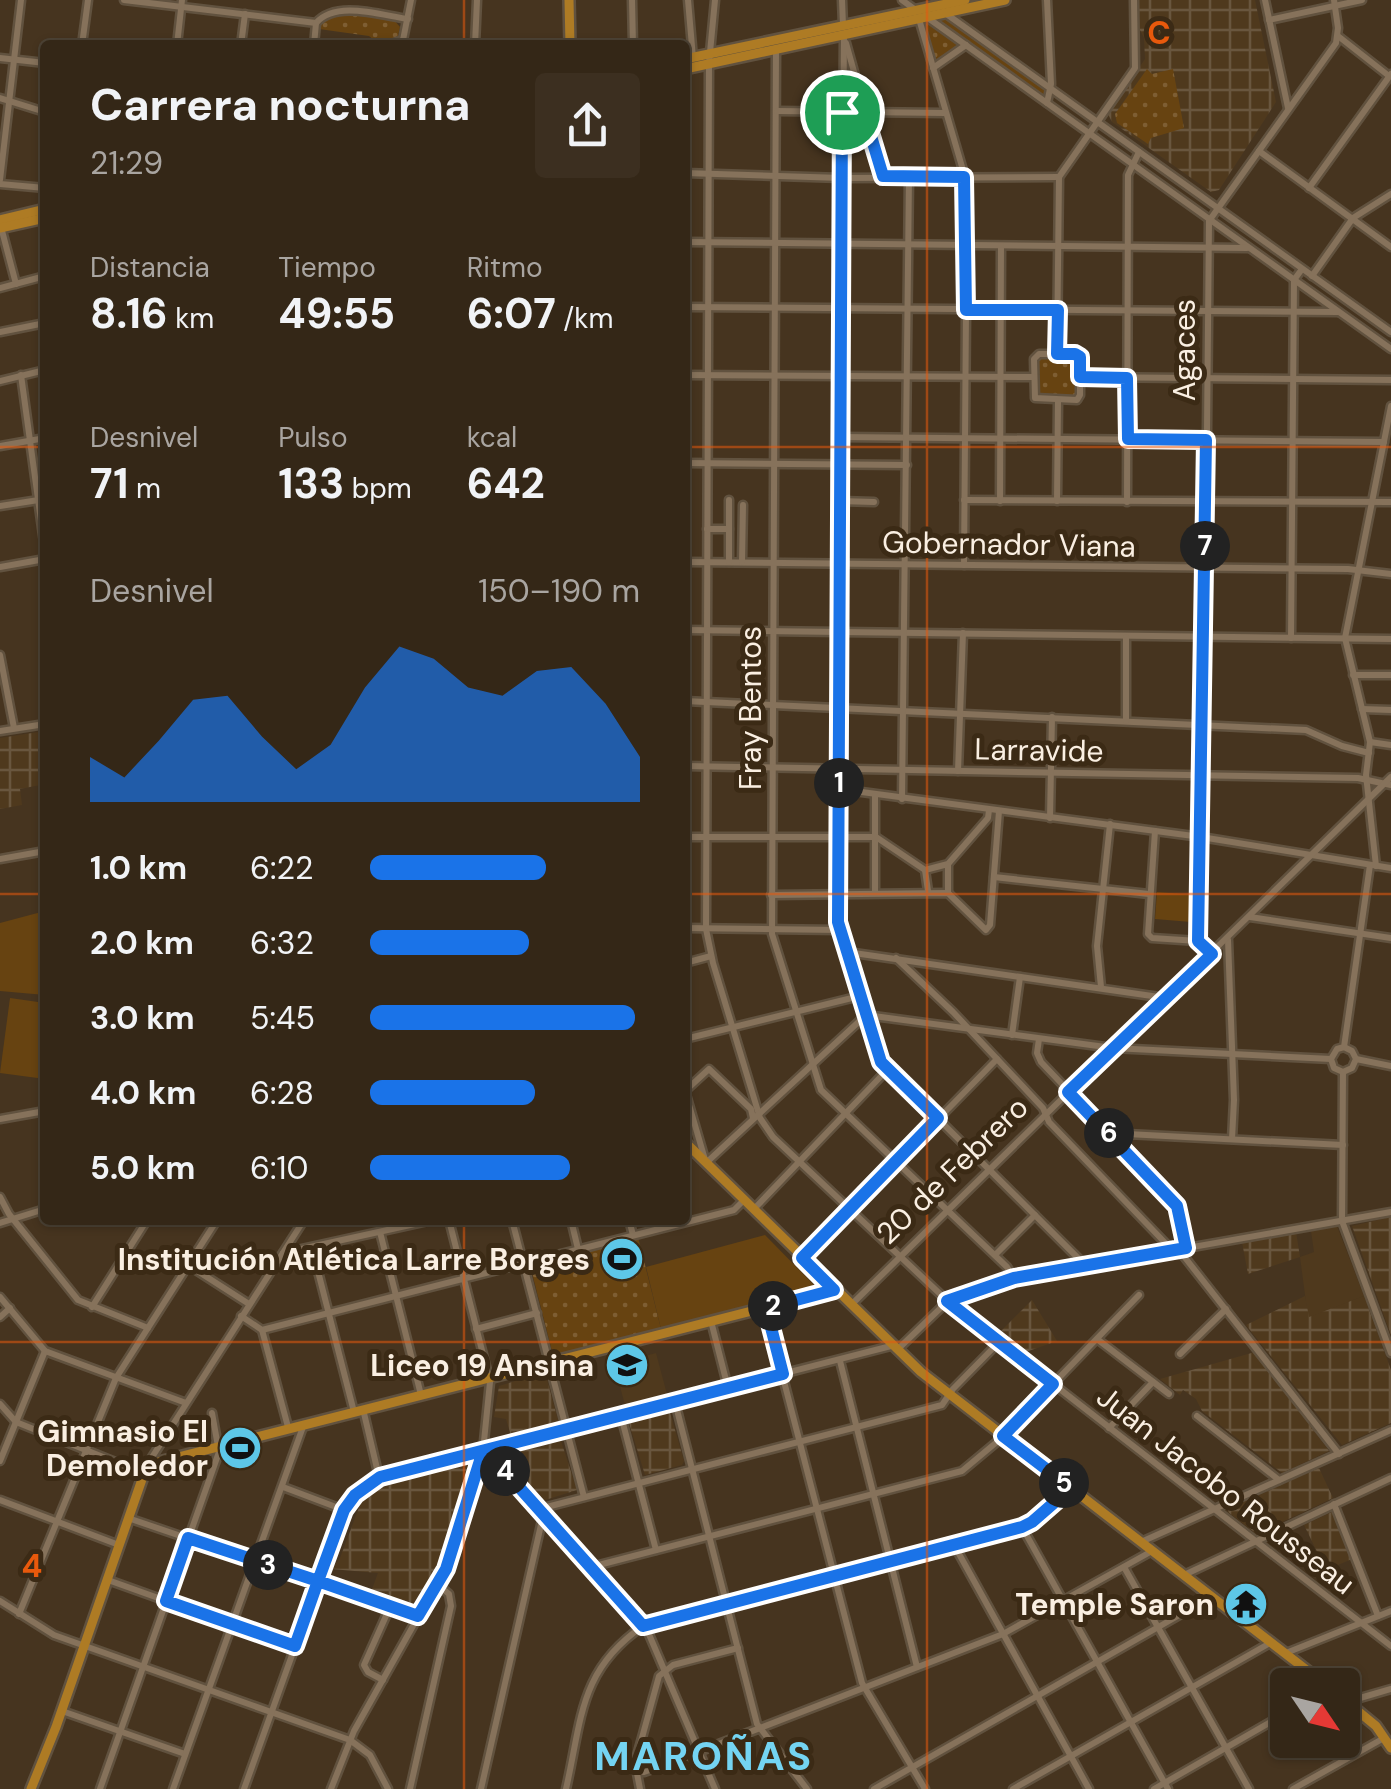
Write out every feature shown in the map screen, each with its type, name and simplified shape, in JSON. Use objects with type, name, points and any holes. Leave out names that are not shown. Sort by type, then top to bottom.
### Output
[{"type":"main road","points":[[569,0],[570,40]]},
{"type":"main road","points":[[690,67],[758,43],[920,15],[940,5],[966,0]]},
{"type":"main road","points":[[940,5],[1005,0]]},
{"type":"main road","points":[[690,58],[710,59],[776,49],[843,30]]},
{"type":"main road","points":[[0,224],[40,211]]},
{"type":"main road","points":[[0,224],[40,219]]},
{"type":"main road","points":[[690,1147],[850,1306],[949,1396],[1304,1668]]},
{"type":"main road","points":[[31,1789],[62,1711],[145,1469],[305,1423],[834,1290]]},
{"type":"main road","points":[[152,1454],[166,1460]]},
{"type":"main road","points":[[1360,1713],[1391,1748]]},
{"type":"street","points":[[22,0],[0,182],[40,187]]},
{"type":"street","points":[[83,40],[88,0]]},
{"type":"street","points":[[124,0],[316,23]]},
{"type":"street","points":[[406,40],[411,0]]},
{"type":"street","points":[[475,40],[477,0]]},
{"type":"street","points":[[632,0],[633,40]]},
{"type":"street","points":[[688,0],[689,40]]},
{"type":"street","points":[[715,0],[710,59],[706,929],[751,1103]]},
{"type":"street","points":[[842,0],[840,930],[879,1058],[1086,1266]]},
{"type":"street","points":[[902,0],[1391,349]]},
{"type":"street","points":[[1047,0],[1051,88],[1047,103]]},
{"type":"street","points":[[1057,354],[1059,177],[1136,65],[1134,0]]},
{"type":"street","points":[[1265,0],[1288,109]]},
{"type":"street","points":[[1269,20],[1362,0]]},
{"type":"street","points":[[1209,220],[1338,36],[1334,3]]},
{"type":"street","points":[[177,40],[182,4]]},
{"type":"street","points":[[940,5],[1096,122],[1391,332]]},
{"type":"street","points":[[314,40],[316,23],[325,13],[340,9],[408,19]]},
{"type":"street","points":[[242,40],[245,14]]},
{"type":"street","points":[[920,15],[964,177],[964,565]]},
{"type":"street","points":[[843,30],[883,176]]},
{"type":"street","points":[[1309,188],[1390,75],[1338,36]]},
{"type":"street","points":[[933,68],[966,45]]},
{"type":"street","name":"Fray Bentos","points":[[776,49],[772,929],[822,1090],[995,1255],[1014,1278]]},
{"type":"street","points":[[0,58],[40,63]]},
{"type":"street","points":[[0,98],[40,110]]},
{"type":"street","points":[[776,111],[945,114]]},
{"type":"street","points":[[1259,151],[1391,246]]},
{"type":"street","points":[[1127,502],[1128,175],[1139,152]]},
{"type":"street","points":[[690,174],[1059,177]]},
{"type":"street","points":[[902,798],[909,176]]},
{"type":"street","points":[[1312,276],[1353,218],[1391,194]]},
{"type":"street","name":"Agaces","points":[[1198,941],[1206,638],[1209,220]]},
{"type":"street","points":[[0,224],[16,284]]},
{"type":"street","points":[[690,242],[1248,248]]},
{"type":"street","points":[[1258,254],[1266,243]]},
{"type":"street","points":[[1000,501],[1001,246]]},
{"type":"street","points":[[1291,638],[1294,280],[1302,269]]},
{"type":"street","points":[[0,288],[40,277]]},
{"type":"street","points":[[1346,318],[1354,306]]},
{"type":"street","points":[[690,308],[1338,312]]},
{"type":"street","points":[[0,332],[40,324]]},
{"type":"street","points":[[1057,354],[1078,356],[1078,398],[1035,398],[1035,356],[1057,354]]},
{"type":"street","points":[[0,380],[40,371]]},
{"type":"street","points":[[21,375],[40,495]]},
{"type":"street","points":[[690,375],[1034,377]]},
{"type":"street","points":[[1080,377],[1391,380]]},
{"type":"street","points":[[1057,502],[1058,401]]},
{"type":"street","points":[[1344,1047],[1377,851],[1366,780],[1370,742],[1345,638],[1391,406]]},
{"type":"street","points":[[841,437],[1384,442]]},
{"type":"street","points":[[0,446],[40,439]]},
{"type":"street","points":[[690,462],[907,465]]},
{"type":"street","points":[[0,506],[40,500]]},
{"type":"street","points":[[729,500],[729,562]]},
{"type":"street","points":[[964,500],[1391,502]]},
{"type":"street","points":[[840,501],[874,502]]},
{"type":"street","points":[[742,562],[743,505]]},
{"type":"street","points":[[707,529],[729,529]]},
{"type":"street","points":[[0,567],[40,560]]},
{"type":"street","name":"Gobernador Viana","points":[[690,562],[1358,569],[1391,574]]},
{"type":"street","points":[[690,630],[1391,639]]},
{"type":"street","points":[[958,771],[963,633]]},
{"type":"street","points":[[1126,637],[1126,722]]},
{"type":"street","points":[[0,655],[14,728]]},
{"type":"street","points":[[1353,675],[1391,676]]},
{"type":"street","points":[[690,701],[1306,730],[1369,753]]},
{"type":"street","points":[[1362,709],[1391,710]]},
{"type":"street","points":[[1050,818],[1052,717]]},
{"type":"street","points":[[0,730],[40,725]]},
{"type":"street","points":[[1370,742],[1391,745]]},
{"type":"street","name":"Larravide","points":[[690,766],[1389,782]]},
{"type":"street","name":"20 de Febrero","points":[[850,1306],[1389,782]]},
{"type":"street","points":[[838,789],[1202,837],[1391,868]]},
{"type":"street","points":[[875,795],[875,893]]},
{"type":"street","points":[[690,838],[876,837],[925,870],[948,864],[988,818],[990,810]]},
{"type":"street","points":[[771,895],[948,893],[986,930],[990,924],[999,811]]},
{"type":"street","points":[[1102,987],[1097,946],[1110,824]]},
{"type":"street","points":[[1155,831],[1149,894],[1150,937],[1198,941],[1212,954]]},
{"type":"street","points":[[0,859],[40,853]]},
{"type":"street","points":[[948,864],[948,893]]},
{"type":"street","points":[[925,870],[928,891]]},
{"type":"street","points":[[994,877],[1149,894]]},
{"type":"street","points":[[1250,917],[1391,938]]},
{"type":"street","points":[[690,928],[840,930]]},
{"type":"street","points":[[1228,938],[1232,1138]]},
{"type":"street","points":[[847,952],[1166,998]]},
{"type":"street","points":[[690,962],[711,956]]},
{"type":"street","points":[[896,958],[997,1059],[1046,1113],[1049,1122],[1179,1249],[1339,1454]]},
{"type":"street","points":[[1012,1035],[1020,976]]},
{"type":"street","points":[[690,1038],[860,996]]},
{"type":"street","points":[[866,1015],[1113,1048],[1331,1059]]},
{"type":"street","points":[[690,1109],[706,1163],[866,1015]]},
{"type":"street","points":[[1039,1039],[1038,1058],[1177,1206],[1179,1249]]},
{"type":"street","points":[[1344,1047],[1356,1059],[1352,1068],[1343,1072],[1334,1068],[1331,1059],[1334,1051],[1344,1047]]},
{"type":"street","points":[[802,1258],[997,1059]]},
{"type":"street","points":[[1356,1059],[1391,1066]]},
{"type":"street","points":[[690,1087],[709,1069],[751,1103]]},
{"type":"street","points":[[753,1210],[888,1069]]},
{"type":"street","points":[[1343,1072],[1342,1220],[1391,1353]]},
{"type":"street","name":"Juan Jacobo Rousseau","points":[[751,1103],[766,1128],[947,1301],[1391,1646]]},
{"type":"street","points":[[0,1119],[40,1111]]},
{"type":"street","points":[[1113,1138],[1127,1134],[1342,1145]]},
{"type":"street","points":[[0,1197],[74,1296],[92,1308],[148,1328]]},
{"type":"street","points":[[690,1221],[734,1210],[744,1201]]},
{"type":"street","points":[[0,1223],[40,1210]]},
{"type":"street","points":[[244,1789],[344,1510],[355,1495],[380,1477],[894,1348],[947,1301],[1014,1278],[1391,1212]]},
{"type":"street","points":[[995,1255],[1035,1215]]},
{"type":"street","points":[[92,1308],[144,1225]]},
{"type":"street","points":[[19,1614],[116,1378],[214,1225]]},
{"type":"street","points":[[0,1404],[16,1422],[145,1469],[298,1225]]},
{"type":"street","points":[[282,1252],[411,1225]]},
{"type":"street","points":[[330,1789],[350,1740],[447,1565],[483,1451],[489,1378],[450,1225]]},
{"type":"street","points":[[513,1225],[584,1497]]},
{"type":"street","points":[[572,1225],[578,1249]]},
{"type":"street","points":[[630,1225],[633,1235]]},
{"type":"street","points":[[262,1330],[673,1225]]},
{"type":"street","points":[[380,1232],[421,1395]]},
{"type":"street","points":[[312,1248],[380,1477]]},
{"type":"street","points":[[188,1265],[249,1304]]},
{"type":"street","points":[[591,1567],[957,1473],[1003,1436],[1139,1295]]},
{"type":"street","points":[[0,1296],[46,1352],[186,1402]]},
{"type":"street","points":[[0,1316],[10,1308]]},
{"type":"street","points":[[766,1308],[864,1688],[925,1789]]},
{"type":"street","points":[[1180,1354],[1226,1309]]},
{"type":"street","points":[[476,1329],[537,1313]]},
{"type":"street","points":[[241,1316],[262,1330],[288,1428]]},
{"type":"street","points":[[711,1321],[728,1388]]},
{"type":"street","points":[[1097,1339],[1169,1394]]},
{"type":"street","points":[[541,1512],[584,1497],[942,1405],[998,1342]]},
{"type":"street","points":[[0,1461],[46,1352]]},
{"type":"street","points":[[840,1361],[918,1666]]},
{"type":"street","points":[[1109,1428],[1153,1382]]},
{"type":"street","points":[[676,1402],[760,1728],[807,1789]]},
{"type":"street","points":[[100,1789],[219,1447],[212,1413]]},
{"type":"street","points":[[621,1416],[656,1550]]},
{"type":"street","points":[[1197,1416],[1279,1480]]},
{"type":"street","points":[[173,1789],[305,1423]]},
{"type":"street","points":[[1140,1542],[1391,1430]]},
{"type":"street","points":[[483,1451],[643,1626],[666,1669],[714,1789]]},
{"type":"street","points":[[1183,1575],[1391,1478]]},
{"type":"street","points":[[283,1487],[344,1510]]},
{"type":"street","points":[[566,1789],[592,1678],[609,1655],[643,1626],[1022,1527],[1071,1488]]},
{"type":"street","points":[[0,1500],[119,1544]]},
{"type":"street","points":[[1334,1504],[1378,1616]]},
{"type":"street","points":[[481,1789],[541,1512]]},
{"type":"street","points":[[128,1518],[418,1616]]},
{"type":"street","points":[[1022,1527],[1166,1786]]},
{"type":"street","points":[[953,1543],[1089,1789]]},
{"type":"street","points":[[638,1771],[699,1752],[1004,1634],[1152,1551]]},
{"type":"street","points":[[1124,1567],[1249,1789]]},
{"type":"street","points":[[107,1580],[295,1646]]},
{"type":"street","points":[[410,1789],[452,1606],[449,1594],[437,1584]]},
{"type":"street","points":[[874,1789],[1212,1597]]},
{"type":"street","points":[[0,1601],[40,1628],[84,1646],[350,1740],[370,1755],[389,1788]]},
{"type":"street","points":[[383,1680],[368,1672],[364,1665],[390,1607]]},
{"type":"street","points":[[1285,1654],[1391,1611]]},
{"type":"street","points":[[1013,1789],[1270,1643]]},
{"type":"street","points":[[640,1789],[635,1763],[654,1684],[666,1669],[738,1648]]},
{"type":"street","points":[[1360,1698],[1391,1689]]},
{"type":"street","points":[[62,1711],[185,1754]]},
{"type":"street","points":[[1154,1789],[1166,1786],[1270,1722]]},
{"type":"street","points":[[1293,1789],[1385,1737]]},
{"type":"shaded area","points":[[1139,0],[1255,0],[1276,102],[1219,190],[1211,192],[1112,122],[1108,114],[1145,59]]},
{"type":"shaded area","points":[[342,11],[394,20],[400,27],[398,36],[390,40],[374,40],[319,29],[324,17]]},
{"type":"shaded area","points":[[945,17],[1045,88],[1046,93],[1040,95],[935,19]]},
{"type":"shaded area","points":[[925,21],[956,42],[956,48],[938,60],[932,56]]},
{"type":"shaded area","points":[[1147,69],[1152,74],[1173,69],[1184,128],[1151,138],[1148,144],[1117,123],[1115,114]]},
{"type":"shaded area","points":[[1038,357],[1077,358],[1076,397],[1038,397]]},
{"type":"shaded area","points":[[40,732],[40,785],[20,789],[22,805],[0,809],[0,738]]},
{"type":"shaded area","points":[[1157,892],[1194,895],[1191,922],[1155,919]]},
{"type":"shaded area","points":[[40,912],[40,995],[0,991],[0,923]]},
{"type":"shaded area","points":[[10,998],[40,1002],[40,1078],[0,1073]]},
{"type":"shaded area","points":[[1391,1217],[1391,1335],[1352,1226]]},
{"type":"shaded area","points":[[1337,1226],[1364,1296],[1308,1318],[1300,1257],[1314,1252],[1311,1231]]},
{"type":"shaded area","points":[[1296,1232],[1300,1257],[1248,1274],[1242,1242]]},
{"type":"shaded area","points":[[765,1235],[818,1289],[661,1329],[646,1267]]},
{"type":"shaded area","points":[[638,1237],[661,1329],[553,1355],[530,1265]]},
{"type":"shaded area","points":[[1305,1296],[1309,1317],[1364,1296],[1391,1370],[1391,1423],[1342,1445],[1246,1325]]},
{"type":"shaded area","points":[[1032,1300],[1057,1341],[1023,1353],[998,1334]]},
{"type":"shaded area","points":[[1255,1352],[1329,1451],[1282,1473],[1202,1411],[1196,1399],[1183,1390],[1180,1395],[1160,1379]]},
{"type":"shaded area","points":[[656,1353],[668,1398],[626,1409],[614,1364]]},
{"type":"shaded area","points":[[545,1372],[559,1424],[512,1439],[506,1419],[494,1417],[499,1386]]},
{"type":"shaded area","points":[[669,1409],[684,1461],[682,1465],[645,1475],[629,1423],[631,1419]]},
{"type":"shaded area","points":[[560,1438],[577,1490],[539,1502],[498,1456]]},
{"type":"shaded area","points":[[465,1460],[471,1463],[440,1560],[419,1600],[409,1605],[371,1592],[378,1573],[331,1569],[340,1558],[363,1497],[386,1478]]},
{"type":"shaded area","points":[[1319,1468],[1333,1498],[1257,1534],[1228,1512],[1228,1509]]},
{"type":"shaded area","points":[[1332,1512],[1352,1559],[1326,1570],[1304,1525]]},
{"type":"place","name":"Institución Atlética Larre Borges","points":[[622,1259]]},
{"type":"place","name":"Liceo 19 Ansina","points":[[627,1365]]},
{"type":"place","name":"Gimnasio El Demoledor","points":[[240,1448]]},
{"type":"place","name":"Temple Saron","points":[[1246,1604]]},
{"type":"district","name":"MAROÑAS","points":[[704,1756]]},
{"type":"route","points":[[842,112],[838,922],[881,1062],[938,1118],[802,1258],[834,1290],[766,1308],[783,1374],[380,1477],[355,1495],[344,1510],[318,1581],[188,1538],[166,1601],[295,1646],[318,1581],[418,1616],[446,1569],[483,1451],[643,1626],[1022,1527],[1071,1488],[1003,1436],[1053,1384],[947,1301],[1014,1278],[1186,1248],[1177,1206],[1068,1092],[1212,954],[1198,941],[1206,638],[1206,440],[1128,439],[1127,378],[1080,377],[1080,357],[1057,354],[1058,310],[966,310],[964,177],[883,176],[864,113],[842,112]]}]
